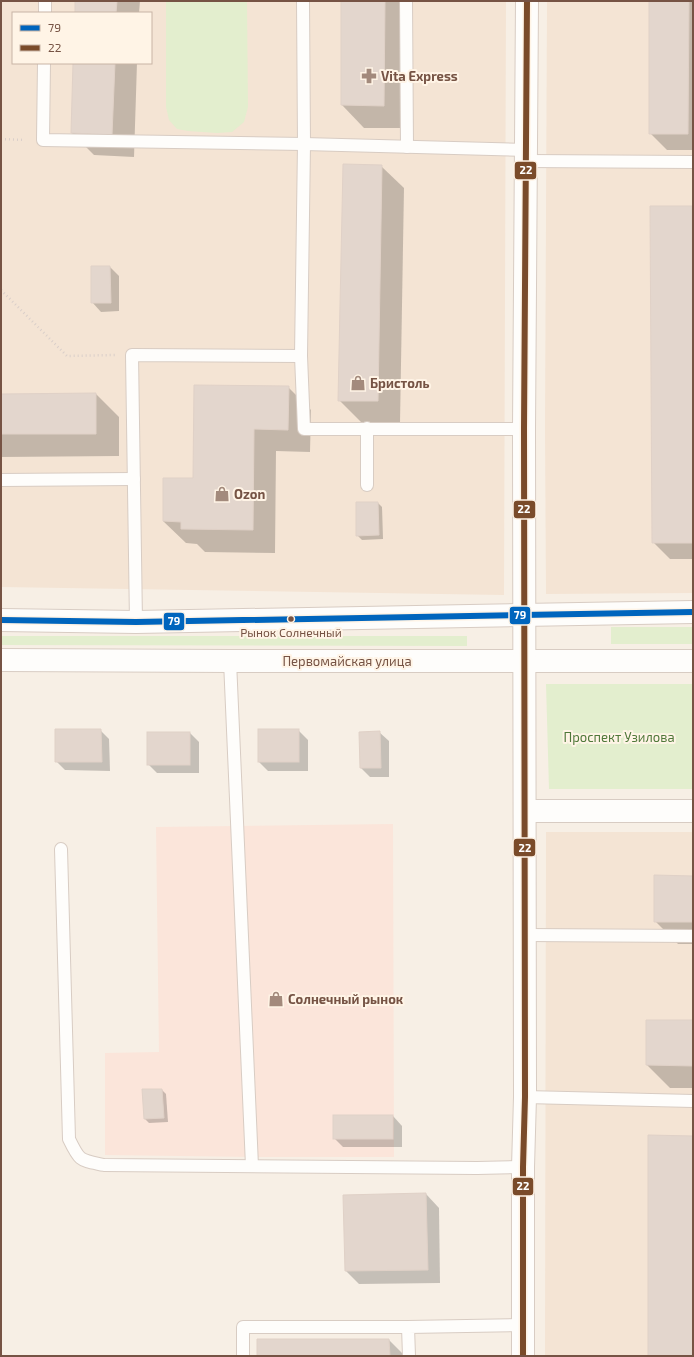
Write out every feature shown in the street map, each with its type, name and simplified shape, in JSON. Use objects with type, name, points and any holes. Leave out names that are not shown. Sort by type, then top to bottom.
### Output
[{"type":"street","points":[[523,1356],[523,1166],[525,1097],[524,429],[527,1]]},
{"type":"street","points":[[1,620],[136,622],[693,612]]},
{"type":"street","name":"Первомайская улица","points":[[1,660],[693,661]]},
{"type":"street","points":[[525,811],[693,811]]},
{"type":"lane","points":[[45,1],[45,12]]},
{"type":"lane","points":[[303,1],[304,144],[301,356],[304,429],[524,429]]},
{"type":"lane","points":[[406,1],[407,147]]},
{"type":"lane","points":[[44,64],[43,140],[407,147],[527,156],[693,162]]},
{"type":"lane","points":[[136,622],[132,355],[301,356]]},
{"type":"lane","points":[[367,428],[367,485]]},
{"type":"lane","points":[[1,480],[134,479]]},
{"type":"lane","points":[[230,661],[252,1166]]},
{"type":"lane","points":[[61,849],[70,1139],[76,1154],[84,1161],[104,1165],[470,1168],[523,1166]]},
{"type":"lane","points":[[525,935],[693,936]]},
{"type":"lane","points":[[525,1097],[693,1101]]},
{"type":"lane","points":[[243,1356],[243,1327],[523,1325]]},
{"type":"lane","points":[[408,1327],[409,1356]]},
{"type":"path","points":[[1,140],[43,140]]},
{"type":"path","points":[[1,290],[67,356],[132,355]]},
{"type":"shaded area","points":[[1,1],[506,1],[504,595],[1,587]]},
{"type":"shaded area","points":[[547,1],[693,1],[693,593],[546,594],[545,429]]},
{"type":"shaded area","name":"Солнечный рынок","points":[[393,824],[394,1157],[105,1155],[105,1053],[159,1052],[156,827]]},
{"type":"shaded area","points":[[546,832],[693,832],[693,1356],[545,1356]]},
{"type":"green space","points":[[166,1],[247,1],[248,107],[244,122],[232,132],[217,133],[177,129],[169,120],[166,107]]},
{"type":"green space","points":[[611,627],[693,627],[693,644],[611,644]]},
{"type":"green space","points":[[1,636],[467,636],[467,646],[1,645]]},
{"type":"green space","name":"Проспект Узилова","points":[[546,684],[693,684],[693,789],[549,789]]},
{"type":"building","points":[[75,1],[117,1],[116,12],[75,12]]},
{"type":"building","points":[[341,1],[385,1],[384,106],[341,105]]},
{"type":"building","points":[[649,1],[689,1],[688,134],[649,134]]},
{"type":"building","points":[[73,64],[115,64],[112,135],[71,133]]},
{"type":"building","points":[[343,164],[382,165],[378,401],[338,401]]},
{"type":"building","points":[[650,206],[692,206],[693,543],[652,543]]},
{"type":"building","points":[[91,266],[110,266],[111,303],[91,303]]},
{"type":"building","points":[[194,385],[289,386],[288,430],[254,429],[253,530],[181,529],[181,522],[163,521],[163,478],[193,478]]},
{"type":"building","points":[[96,393],[96,434],[1,434],[1,394]]},
{"type":"building","points":[[356,502],[378,502],[379,535],[356,536]]},
{"type":"building","points":[[55,729],[101,729],[102,762],[55,762]]},
{"type":"building","points":[[258,729],[299,729],[299,762],[258,762]]},
{"type":"building","points":[[380,731],[381,768],[360,768],[359,732]]},
{"type":"building","points":[[147,732],[190,732],[190,765],[147,765]]},
{"type":"building","points":[[654,875],[693,876],[693,922],[654,922]]},
{"type":"building","points":[[646,1020],[693,1020],[693,1066],[646,1065]]},
{"type":"building","points":[[142,1089],[162,1089],[164,1118],[144,1119]]},
{"type":"building","points":[[333,1115],[393,1115],[393,1139],[333,1139]]},
{"type":"building","points":[[648,1135],[693,1136],[693,1356],[648,1356]]},
{"type":"building","points":[[426,1193],[428,1270],[345,1271],[343,1195]]},
{"type":"building","points":[[257,1339],[389,1339],[390,1356],[257,1356]]},
{"type":"transit line","name":"22","points":[[523,1356],[523,1167],[525,1097],[524,429],[527,1]]},
{"type":"transit line","name":"79","points":[[1,620],[136,622],[693,612]]},
{"type":"place","name":"Vita Express","points":[[369,76]]},
{"type":"place","name":"Бристоль","points":[[358,383]]},
{"type":"place","name":"Ozon","points":[[222,494]]},
{"type":"place","name":"Рынок Солнечный","points":[[291,619]]},
{"type":"place","name":"Солнечный рынок","points":[[276,999]]}]
